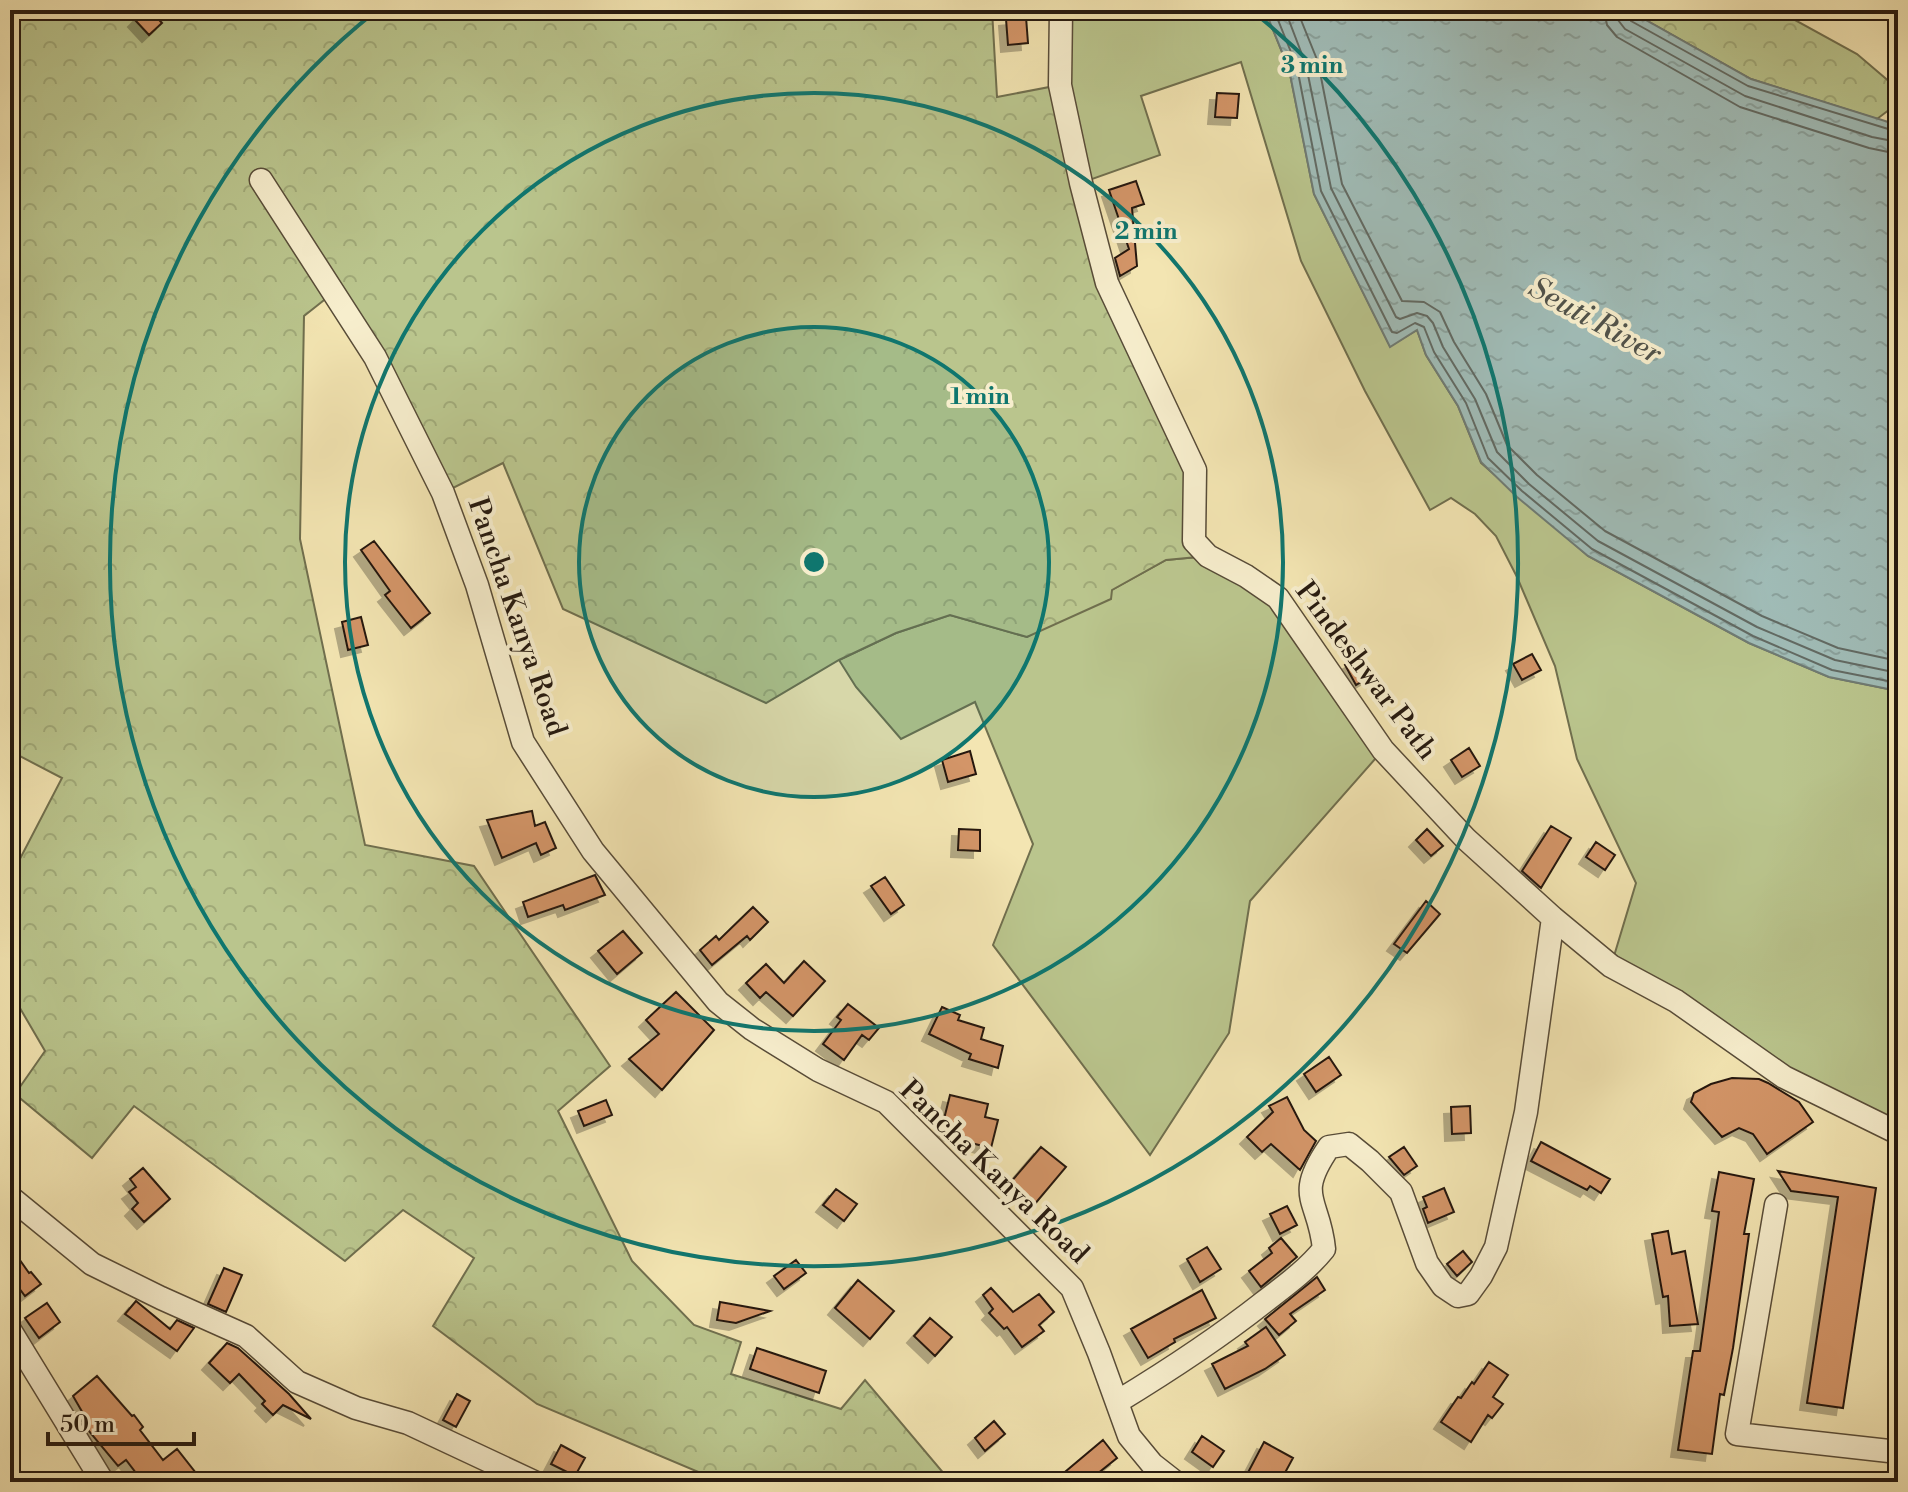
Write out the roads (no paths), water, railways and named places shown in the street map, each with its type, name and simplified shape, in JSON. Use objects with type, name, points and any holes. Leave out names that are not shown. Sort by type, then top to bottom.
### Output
[{"type":"street","name":"Pindeshwar Path","points":[[1061,10],[1060,85],[1085,198],[1107,283],[1195,470],[1194,541],[1208,556],[1246,576],[1278,598],[1383,750],[1466,839],[1553,918],[1611,966],[1676,1001],[1784,1077],[1898,1133]]},
{"type":"street","name":"Pancha Kanya Road","points":[[261,180],[375,357],[436,480],[477,585],[523,742],[593,851],[718,1002],[752,1029],[818,1070],[886,1102],[1072,1288],[1129,1436],[1152,1464],[1175,1482]]},
{"type":"street","points":[[1117,1402],[1237,1323],[1317,1258],[1324,1249],[1322,1226],[1309,1197],[1313,1171],[1329,1147],[1349,1144],[1401,1192],[1427,1263],[1443,1286],[1458,1296],[1468,1294],[1496,1247],[1505,1210],[1526,1112],[1553,918]]},
{"type":"street","points":[[10,1197],[92,1264],[246,1336],[297,1382],[356,1408],[408,1423],[534,1482]]},
{"type":"street","points":[[1776,1205],[1737,1434],[1898,1452]]},
{"type":"street","points":[[10,1330],[103,1482]]},
{"type":"water","name":"Seuti River","points":[[1265,10],[1628,10],[1751,79],[1898,125],[1898,691],[1829,677],[1749,643],[1588,556],[1517,497],[1481,462],[1458,406],[1426,355],[1417,330],[1390,347],[1314,194],[1289,69]]}]
